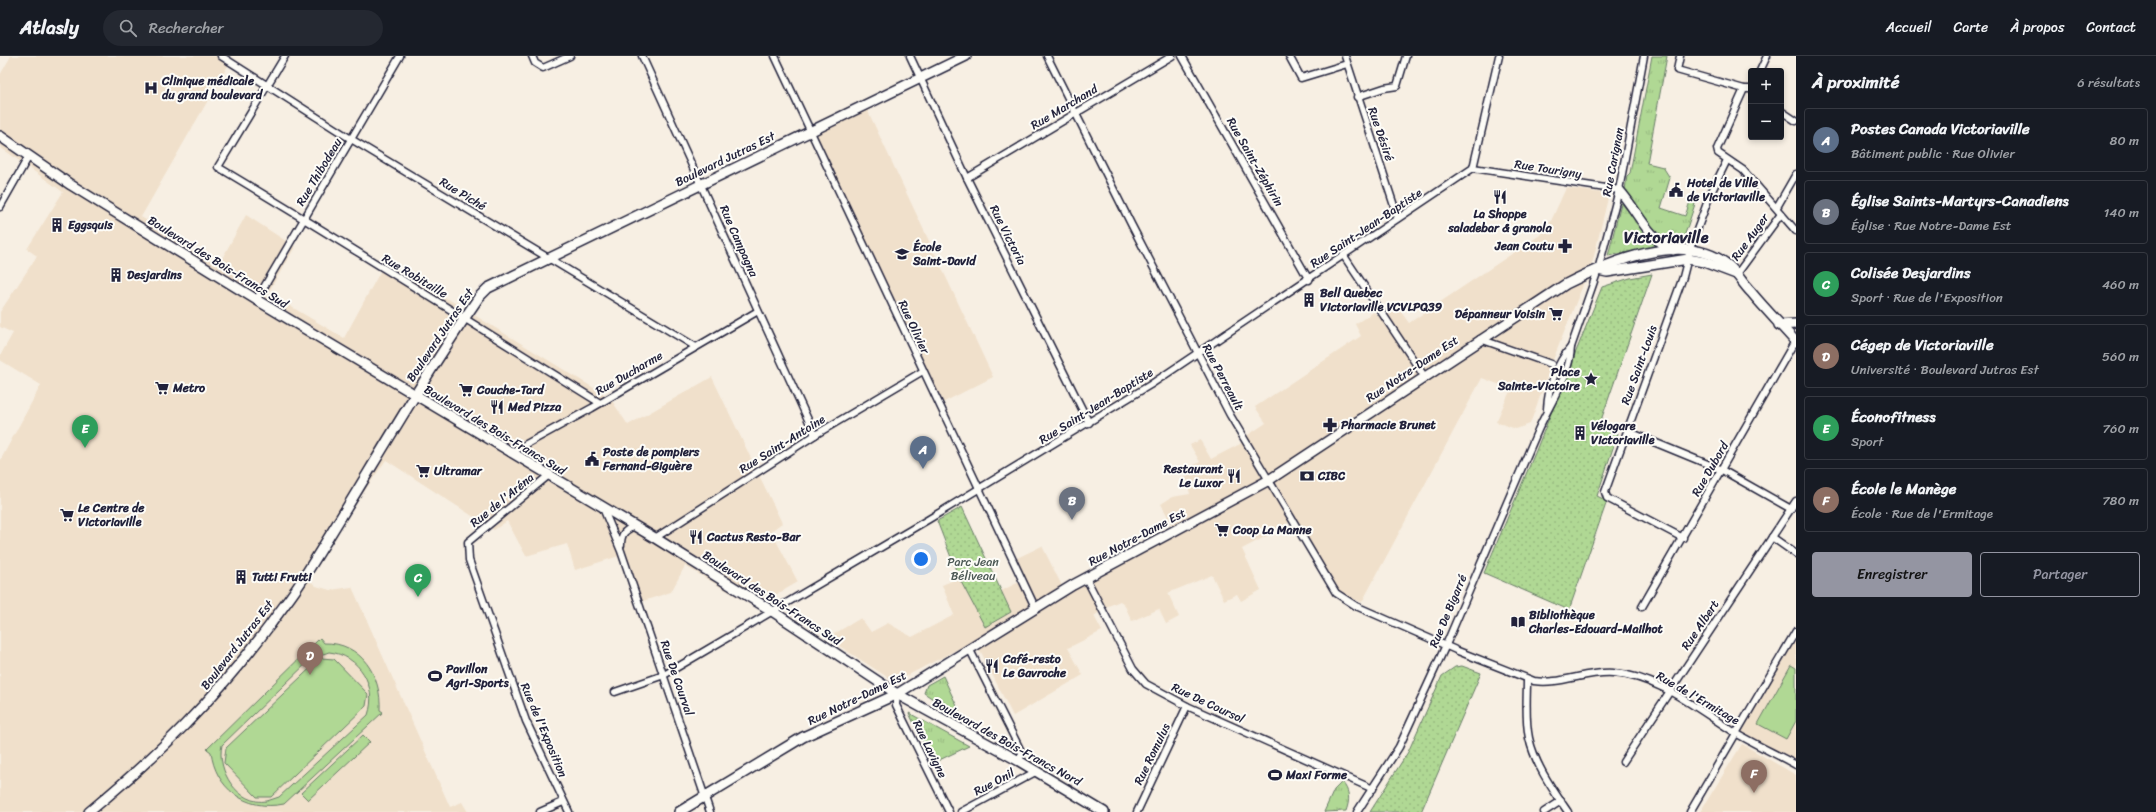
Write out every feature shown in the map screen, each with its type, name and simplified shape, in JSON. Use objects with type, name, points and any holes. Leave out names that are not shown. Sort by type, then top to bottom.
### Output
[{"type":"street","name":"Rue Piché","points":[[221,56],[351,139],[696,347]]},
{"type":"street","points":[[267,85],[285,56]]},
{"type":"street","name":"Rue Thibodeau","points":[[257,299],[400,56]]},
{"type":"street","points":[[532,56],[539,66],[543,68],[570,56]]},
{"type":"street","name":"Rue Campagna","points":[[642,56],[815,435]]},
{"type":"street","name":"Rue Olivier","points":[[775,56],[1035,607]]},
{"type":"street","name":"Rue Victoria","points":[[910,56],[967,178],[1089,423]]},
{"type":"street","name":"Boulevard Jutras Est","points":[[89,812],[156,755],[202,708],[240,665],[305,576],[414,395],[479,297],[488,288],[966,56]]},
{"type":"street","name":"Rue Perreault","points":[[1047,56],[1075,114],[1230,415],[1336,593],[1356,606],[1446,646]]},
{"type":"street","name":"Rue Marchand","points":[[967,178],[1172,56]]},
{"type":"street","name":"Rue Saint-Zéphirin","points":[[1182,56],[1309,280]]},
{"type":"street","points":[[1289,56],[1301,78],[1347,64]]},
{"type":"street","name":"Rue Désiré","points":[[1345,56],[1357,97],[1398,218]]},
{"type":"street","points":[[1357,97],[1384,88],[1397,86],[1406,56]]},
{"type":"street","points":[[1474,168],[1499,56]]},
{"type":"street","name":"Rue Carignan","points":[[1598,270],[1619,190],[1644,56]]},
{"type":"street","points":[[1680,56],[1677,70],[1748,89]]},
{"type":"street","points":[[1761,68],[1767,56]]},
{"type":"street","name":"Rue Robitaille","points":[[267,85],[218,168],[304,218],[600,403]]},
{"type":"street","points":[[1744,89],[1717,149],[1718,153],[1743,170],[1777,207],[1781,214],[1796,231]]},
{"type":"street","points":[[1784,112],[1796,121]]},
{"type":"street","name":"Boulevard des Bois-Francs Sud","points":[[0,136],[71,185],[414,395],[603,507],[772,611],[897,694]]},
{"type":"street","points":[[0,207],[29,156]]},
{"type":"street","name":"Rue Saint-Louis","points":[[1683,538],[1605,496],[1710,195],[1727,160]]},
{"type":"street","name":"Rue Saint-Jean-Baptiste","points":[[615,692],[664,675],[1089,423],[1199,354],[1474,168]]},
{"type":"street","name":"Rue Tourigny","points":[[1474,168],[1619,190]]},
{"type":"street","points":[[1777,207],[1796,174]]},
{"type":"street","points":[[1619,190],[1651,235],[1665,246],[1674,250]]},
{"type":"street","name":"Rue Auger","points":[[1737,274],[1781,214]]},
{"type":"street","name":"Rue Notre-Dame Est","points":[[680,812],[803,737],[897,694],[1035,607],[1269,480],[1480,339],[1566,284],[1598,270],[1609,263],[1627,257],[1674,250],[1689,255]]},
{"type":"street","points":[[1598,270],[1607,272],[1689,255],[1712,255],[1729,266],[1737,274],[1745,286],[1779,325],[1796,340]]},
{"type":"street","points":[[1344,256],[1424,376]]},
{"type":"street","name":"Rue De Bigarré","points":[[1357,812],[1399,747],[1446,646],[1546,411],[1555,397],[1570,358],[1571,346],[1598,270]]},
{"type":"street","name":"Rue Ducharme","points":[[510,453],[600,403],[758,311]]},
{"type":"street","points":[[1779,325],[1796,324]]},
{"type":"street","points":[[1480,339],[1551,364]]},
{"type":"street","name":"Rue Dubord","points":[[1642,607],[1796,340]]},
{"type":"street","name":"Rue Saint-Antoine","points":[[654,538],[815,435],[923,372]]},
{"type":"street","points":[[1627,431],[1722,470],[1790,509]]},
{"type":"street","name":"Rue de l'Aréna","points":[[468,542],[549,475]]},
{"type":"street","name":"Rue Albert","points":[[1623,762],[1796,501]]},
{"type":"street","name":"Rue De Courval","points":[[603,507],[621,551],[706,796],[710,812]]},
{"type":"street","name":"Rue De Courval","points":[[621,551],[621,538],[624,532],[634,526]]},
{"type":"street","points":[[1772,537],[1796,554]]},
{"type":"street","name":"Rue de l'Exposition","points":[[468,542],[469,560],[512,686],[545,766],[569,812]]},
{"type":"street","name":"Rue De Coursol","points":[[1086,578],[1134,669],[1146,684],[1187,706],[1373,789]]},
{"type":"street","points":[[1690,812],[1796,631]]},
{"type":"street","name":"Rue de l'Ermitage","points":[[1446,646],[1528,679],[1547,682],[1612,672],[1642,679],[1669,691],[1736,733],[1796,765]]},
{"type":"street","points":[[969,648],[1022,753],[1019,761]]},
{"type":"street","points":[[1528,679],[1527,715],[1529,739],[1538,763],[1568,812]]},
{"type":"street","name":"Boulevard des Bois-Francs Nord","points":[[897,694],[1037,771],[1104,812]]},
{"type":"street","name":"Rue Lavigne","points":[[897,694],[896,705],[948,812]]},
{"type":"street","name":"Rue Romulus","points":[[1137,812],[1187,706]]},
{"type":"street","name":"Rue Onil","points":[[962,812],[1037,771]]},
{"type":"street","points":[[1544,812],[1561,801]]},
{"type":"street","points":[[540,812],[564,802]]},
{"type":"shaded area","points":[[11,56],[221,56],[230,62],[141,217],[219,264],[246,215],[295,247],[268,293],[344,338],[386,261],[610,398],[628,425],[712,377],[782,523],[771,531],[798,582],[755,607],[685,566],[671,592],[634,604],[619,556],[575,570],[567,544],[526,556],[507,521],[494,530],[386,460],[305,576],[316,586],[330,590],[352,587],[450,807],[462,802],[468,812],[0,812],[0,461],[41,385],[0,360],[0,356],[13,333],[0,327],[0,312],[37,256],[27,249],[63,192],[0,147],[0,75]]},
{"type":"shaded area","name":"École Saint-David","points":[[865,105],[993,377],[938,405],[810,131]]},
{"type":"shaded area","points":[[1566,188],[1609,194],[1593,260],[1553,360],[1530,424],[1516,429],[1496,422],[1511,389],[1482,378],[1362,602],[1336,593],[1292,520],[1280,529],[1242,549],[1261,590],[1241,601],[1237,594],[1224,600],[1212,575],[1168,593],[1179,617],[1166,624],[1159,609],[1132,621],[1124,604],[1120,601],[1106,607],[1094,616],[1102,631],[1068,648],[1083,675],[1013,716],[975,640],[895,682],[827,638],[861,618],[871,632],[888,623],[912,637],[954,615],[942,585],[959,578],[985,626],[1011,612],[1001,591],[1023,580],[1013,560],[1042,546],[1064,590],[1175,530],[1161,504],[1172,497],[1190,494],[1186,477],[1193,474],[1191,467],[1200,462],[1190,445],[1200,440],[1211,459],[1240,444],[1245,437],[1266,423],[1255,407],[1361,336],[1355,324],[1374,312],[1377,316],[1395,304],[1409,323],[1540,235],[1551,221]]},
{"type":"shaded area","points":[[1796,636],[1796,761],[1741,732]]},
{"type":"shaded area","points":[[1742,744],[1796,775],[1796,812],[1700,812]]},
{"type":"green space","points":[[1652,56],[1667,56],[1647,163],[1663,167],[1670,178],[1661,208],[1685,216],[1691,199],[1696,201],[1683,240],[1678,246],[1662,240],[1637,209],[1625,190],[1627,176],[1630,173]]},
{"type":"green space","points":[[1621,203],[1660,246],[1608,256]]},
{"type":"green space","points":[[1652,274],[1599,426],[1618,433],[1597,496],[1607,501],[1569,610],[1484,573],[1535,453],[1602,287],[1630,278]]},
{"type":"green space","name":"Parc Jean Béliveau","points":[[962,507],[1011,612],[985,627],[959,578],[937,521]]},
{"type":"green space","points":[[320,638],[324,643],[337,644],[349,648],[367,663],[373,674],[380,697],[380,710],[383,712],[284,804],[257,804],[234,794],[219,776],[214,765],[211,752],[207,749]],"holes":[[[329,652],[340,654],[349,659],[364,674],[370,693],[368,715],[279,797],[267,801],[256,801],[247,798],[238,792],[231,784],[222,765],[222,745],[312,658]]]},
{"type":"green space","points":[[321,658],[334,659],[368,694],[366,706],[271,797],[257,797],[224,763],[226,748]]},
{"type":"green space","points":[[1791,665],[1796,668],[1796,721],[1786,739],[1758,724]]},
{"type":"green space","points":[[1462,666],[1481,673],[1421,812],[1370,812],[1408,752],[1442,676],[1455,667]]},
{"type":"green space","points":[[943,676],[962,718],[924,693],[927,685]]},
{"type":"green space","points":[[909,713],[969,746],[933,763]]},
{"type":"green space","points":[[363,735],[370,742],[308,800],[301,793]]},
{"type":"green space","points":[[1342,782],[1348,792],[1346,811],[1324,812],[1334,790]]},
{"type":"place","name":"Clinique médicale du grand boulevard","points":[[151,88]]},
{"type":"place","name":"Hotel de Ville de Victoriaville","points":[[1676,190]]},
{"type":"place","name":"La Shoppe saladebar & granola","points":[[1500,197]]},
{"type":"place","name":"Eggsquis","points":[[57,225]]},
{"type":"place","name":"Jean Coutu","points":[[1565,246]]},
{"type":"place","name":"École Saint-David","points":[[902,254]]},
{"type":"place","name":"Desjardins","points":[[116,275]]},
{"type":"place","name":"Bell Quebec Victoriaville VCVLPQ39","points":[[1309,300]]},
{"type":"place","name":"Dépanneur Voisin","points":[[1556,314]]},
{"type":"place","name":"Place Sainte-Victoire","points":[[1591,379]]},
{"type":"place","name":"Metro","points":[[162,388]]},
{"type":"place","name":"Couche-Tard","points":[[466,390]]},
{"type":"place","name":"Med Pizza","points":[[497,407]]},
{"type":"place","name":"Pharmacie Brunet","points":[[1330,425]]},
{"type":"place","name":"Vélogare Victoriaville","points":[[1580,433]]},
{"type":"place","name":"Éconofitness","points":[[85,448]]},
{"type":"place","name":"Poste de pompiers Fernand-Giguère","points":[[592,459]]},
{"type":"place","name":"Postes Canada Victoriaville","points":[[923,469]]},
{"type":"place","name":"Ultramar","points":[[423,471]]},
{"type":"place","name":"Restaurant Le Luxor","points":[[1234,476]]},
{"type":"place","name":"CIBC","points":[[1307,476]]},
{"type":"place","name":"Le Centre de Victoriaville","points":[[67,515]]},
{"type":"place","name":"Église Saints-Martyrs-Canadiens","points":[[1072,520]]},
{"type":"place","name":"Coop La Manne","points":[[1222,530]]},
{"type":"place","name":"Cactus Resto-Bar","points":[[696,537]]},
{"type":"place","name":"Tutti Frutti","points":[[241,577]]},
{"type":"place","name":"Colisée Desjardins","points":[[418,597]]},
{"type":"place","name":"Bibliothèque Charles-Edouard-Mailhot","points":[[1518,622]]},
{"type":"place","name":"Café-resto Le Gavroche","points":[[992,666]]},
{"type":"place","name":"Cégep de Victoriaville","points":[[310,675]]},
{"type":"place","name":"Pavillon Agri-Sports","points":[[435,676]]},
{"type":"place","name":"Maxi Forme","points":[[1275,775]]},
{"type":"place","name":"École le Manège","points":[[1754,793]]},
{"type":"district","name":"Victoriaville","points":[[1666,237]]}]
